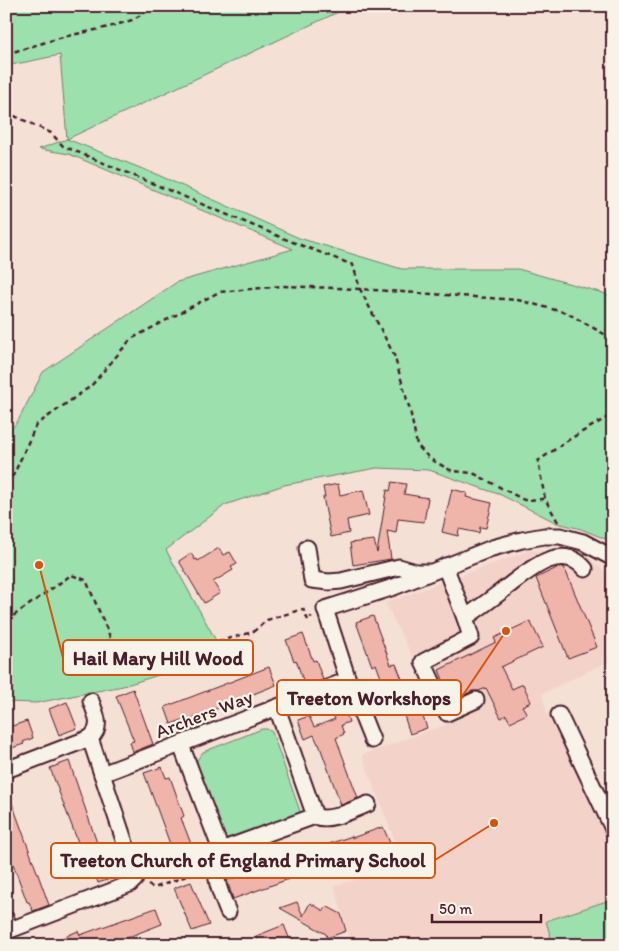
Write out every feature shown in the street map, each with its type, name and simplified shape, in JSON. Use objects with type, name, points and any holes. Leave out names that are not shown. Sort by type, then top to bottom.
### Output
[{"type":"street","points":[[372,740],[348,680],[325,609],[394,587],[492,548],[544,536],[560,536],[583,542],[613,558]]},
{"type":"street","points":[[307,548],[312,580],[341,581],[399,567],[416,572],[438,569]]},
{"type":"street","points":[[465,618],[542,562],[563,557],[580,563],[585,569]]},
{"type":"street","points":[[438,569],[465,618],[471,637],[423,662],[447,713],[476,700]]},
{"type":"street","name":"Archers Way","points":[[102,774],[348,680]]},
{"type":"street","points":[[6,770],[90,738],[98,730],[98,725],[90,701]]},
{"type":"street","points":[[277,708],[315,816]]},
{"type":"street","points":[[560,715],[613,829]]},
{"type":"street","points":[[8,927],[130,884],[135,879],[135,873],[90,738]]},
{"type":"street","points":[[181,745],[221,850],[216,865],[216,877],[228,912]]},
{"type":"street","points":[[221,850],[315,816],[320,818],[332,817],[368,804]]},
{"type":"path","points":[[6,54],[63,37],[132,20],[156,6]]},
{"type":"path","points":[[6,112],[51,133],[63,146],[281,237],[354,265],[360,289],[394,355],[410,410],[417,445],[430,459],[452,471],[473,473],[524,500],[545,499]]},
{"type":"path","points":[[6,484],[14,474],[36,425],[91,386],[131,339],[219,292],[282,286],[360,289],[518,300],[567,312],[613,339]]},
{"type":"path","points":[[560,536],[562,528],[545,499],[538,461],[570,439],[613,414]]},
{"type":"path","points":[[6,621],[71,575],[86,580],[121,664],[135,668],[179,652],[253,632],[267,620],[303,609],[308,620],[312,618],[310,614],[325,609]]},
{"type":"path","points":[[135,879],[154,888],[216,865]]},
{"type":"shaded area","points":[[530,550],[584,555],[613,576],[613,659],[542,694],[547,713],[589,796],[613,850],[613,899],[546,921],[553,945],[352,945],[334,886],[404,865],[362,755],[447,724],[385,603]]},
{"type":"green space","points":[[6,6],[351,6],[67,139],[60,55],[6,66]]},
{"type":"green space","points":[[67,139],[158,175],[299,238],[402,269],[518,269],[603,293],[613,298],[613,542],[581,529],[557,523],[501,495],[429,470],[377,468],[284,485],[225,505],[166,550],[224,655],[123,686],[36,703],[6,702],[6,436],[19,419],[43,372],[177,282],[293,249],[69,154],[39,149]]},
{"type":"green space","points":[[262,729],[272,732],[300,811],[298,815],[230,840],[221,833],[197,765],[197,760],[203,752]]},
{"type":"green space","points":[[613,899],[613,945],[553,945],[546,921]]},
{"type":"building","points":[[392,482],[406,484],[404,494],[428,498],[424,522],[398,519],[396,533],[387,531],[391,559],[353,565],[350,543],[374,540],[377,553],[387,490],[390,491]]},
{"type":"building","points":[[338,484],[340,495],[363,490],[369,515],[347,520],[349,533],[331,537],[323,497],[325,497],[323,487]]},
{"type":"building","points":[[452,489],[467,493],[466,497],[492,503],[486,528],[480,527],[479,533],[459,529],[458,536],[442,532]]},
{"type":"building","points":[[219,548],[223,555],[230,552],[237,564],[231,567],[233,570],[213,582],[220,593],[204,603],[179,561],[191,553],[195,560],[197,559],[198,561]]},
{"type":"building","points":[[559,567],[564,567],[597,647],[568,658],[536,578]]},
{"type":"building","points":[[373,616],[391,665],[396,664],[404,684],[386,691],[376,664],[372,666],[356,622]]},
{"type":"building","points":[[530,621],[543,647],[501,667],[512,689],[523,684],[531,702],[522,706],[527,714],[510,722],[506,715],[501,718],[486,688],[472,691],[452,701],[439,670],[496,642],[494,638]]},
{"type":"building","points":[[303,634],[313,661],[316,660],[323,680],[305,686],[296,660],[294,661],[286,640]]},
{"type":"building","points":[[269,667],[276,685],[183,722],[182,720],[171,724],[165,707]]},
{"type":"building","points":[[412,686],[427,728],[410,734],[396,691]]},
{"type":"building","points":[[133,689],[153,744],[133,752],[130,742],[134,741],[116,696]]},
{"type":"building","points":[[67,702],[77,728],[59,735],[49,709]]},
{"type":"building","points":[[343,705],[349,722],[341,725],[344,734],[336,738],[358,798],[341,805],[319,744],[314,735],[305,739],[298,720],[309,716],[314,727],[335,719],[331,709]]},
{"type":"building","points":[[27,721],[33,738],[23,742],[24,744],[6,750],[6,736],[11,734],[9,727]]},
{"type":"building","points":[[69,761],[97,843],[100,842],[106,856],[108,856],[116,877],[98,883],[89,856],[84,858],[50,768]]},
{"type":"building","points":[[162,767],[166,778],[170,777],[184,816],[181,818],[200,867],[181,874],[144,773]]},
{"type":"building","points":[[6,792],[8,792],[49,905],[33,911],[29,902],[27,902],[12,861],[10,862],[6,851]]},
{"type":"building","points":[[383,827],[390,843],[233,899],[227,880],[237,877],[236,875]]},
{"type":"building","points":[[191,882],[209,925],[192,931],[174,888]]},
{"type":"building","points":[[297,902],[303,916],[310,903],[324,911],[326,906],[341,914],[346,931],[327,938],[326,934],[280,908]]},
{"type":"building","points":[[156,908],[162,924],[107,945],[46,945],[78,931],[80,935]]},
{"type":"building","points":[[284,925],[290,940],[278,945],[260,945],[256,936]]},
{"type":"place","name":"Hail Mary Hill Wood","points":[[39,565]]},
{"type":"place","name":"Treeton Workshops","points":[[506,631]]},
{"type":"place","name":"Treeton Church of England Primary School","points":[[494,823]]}]
